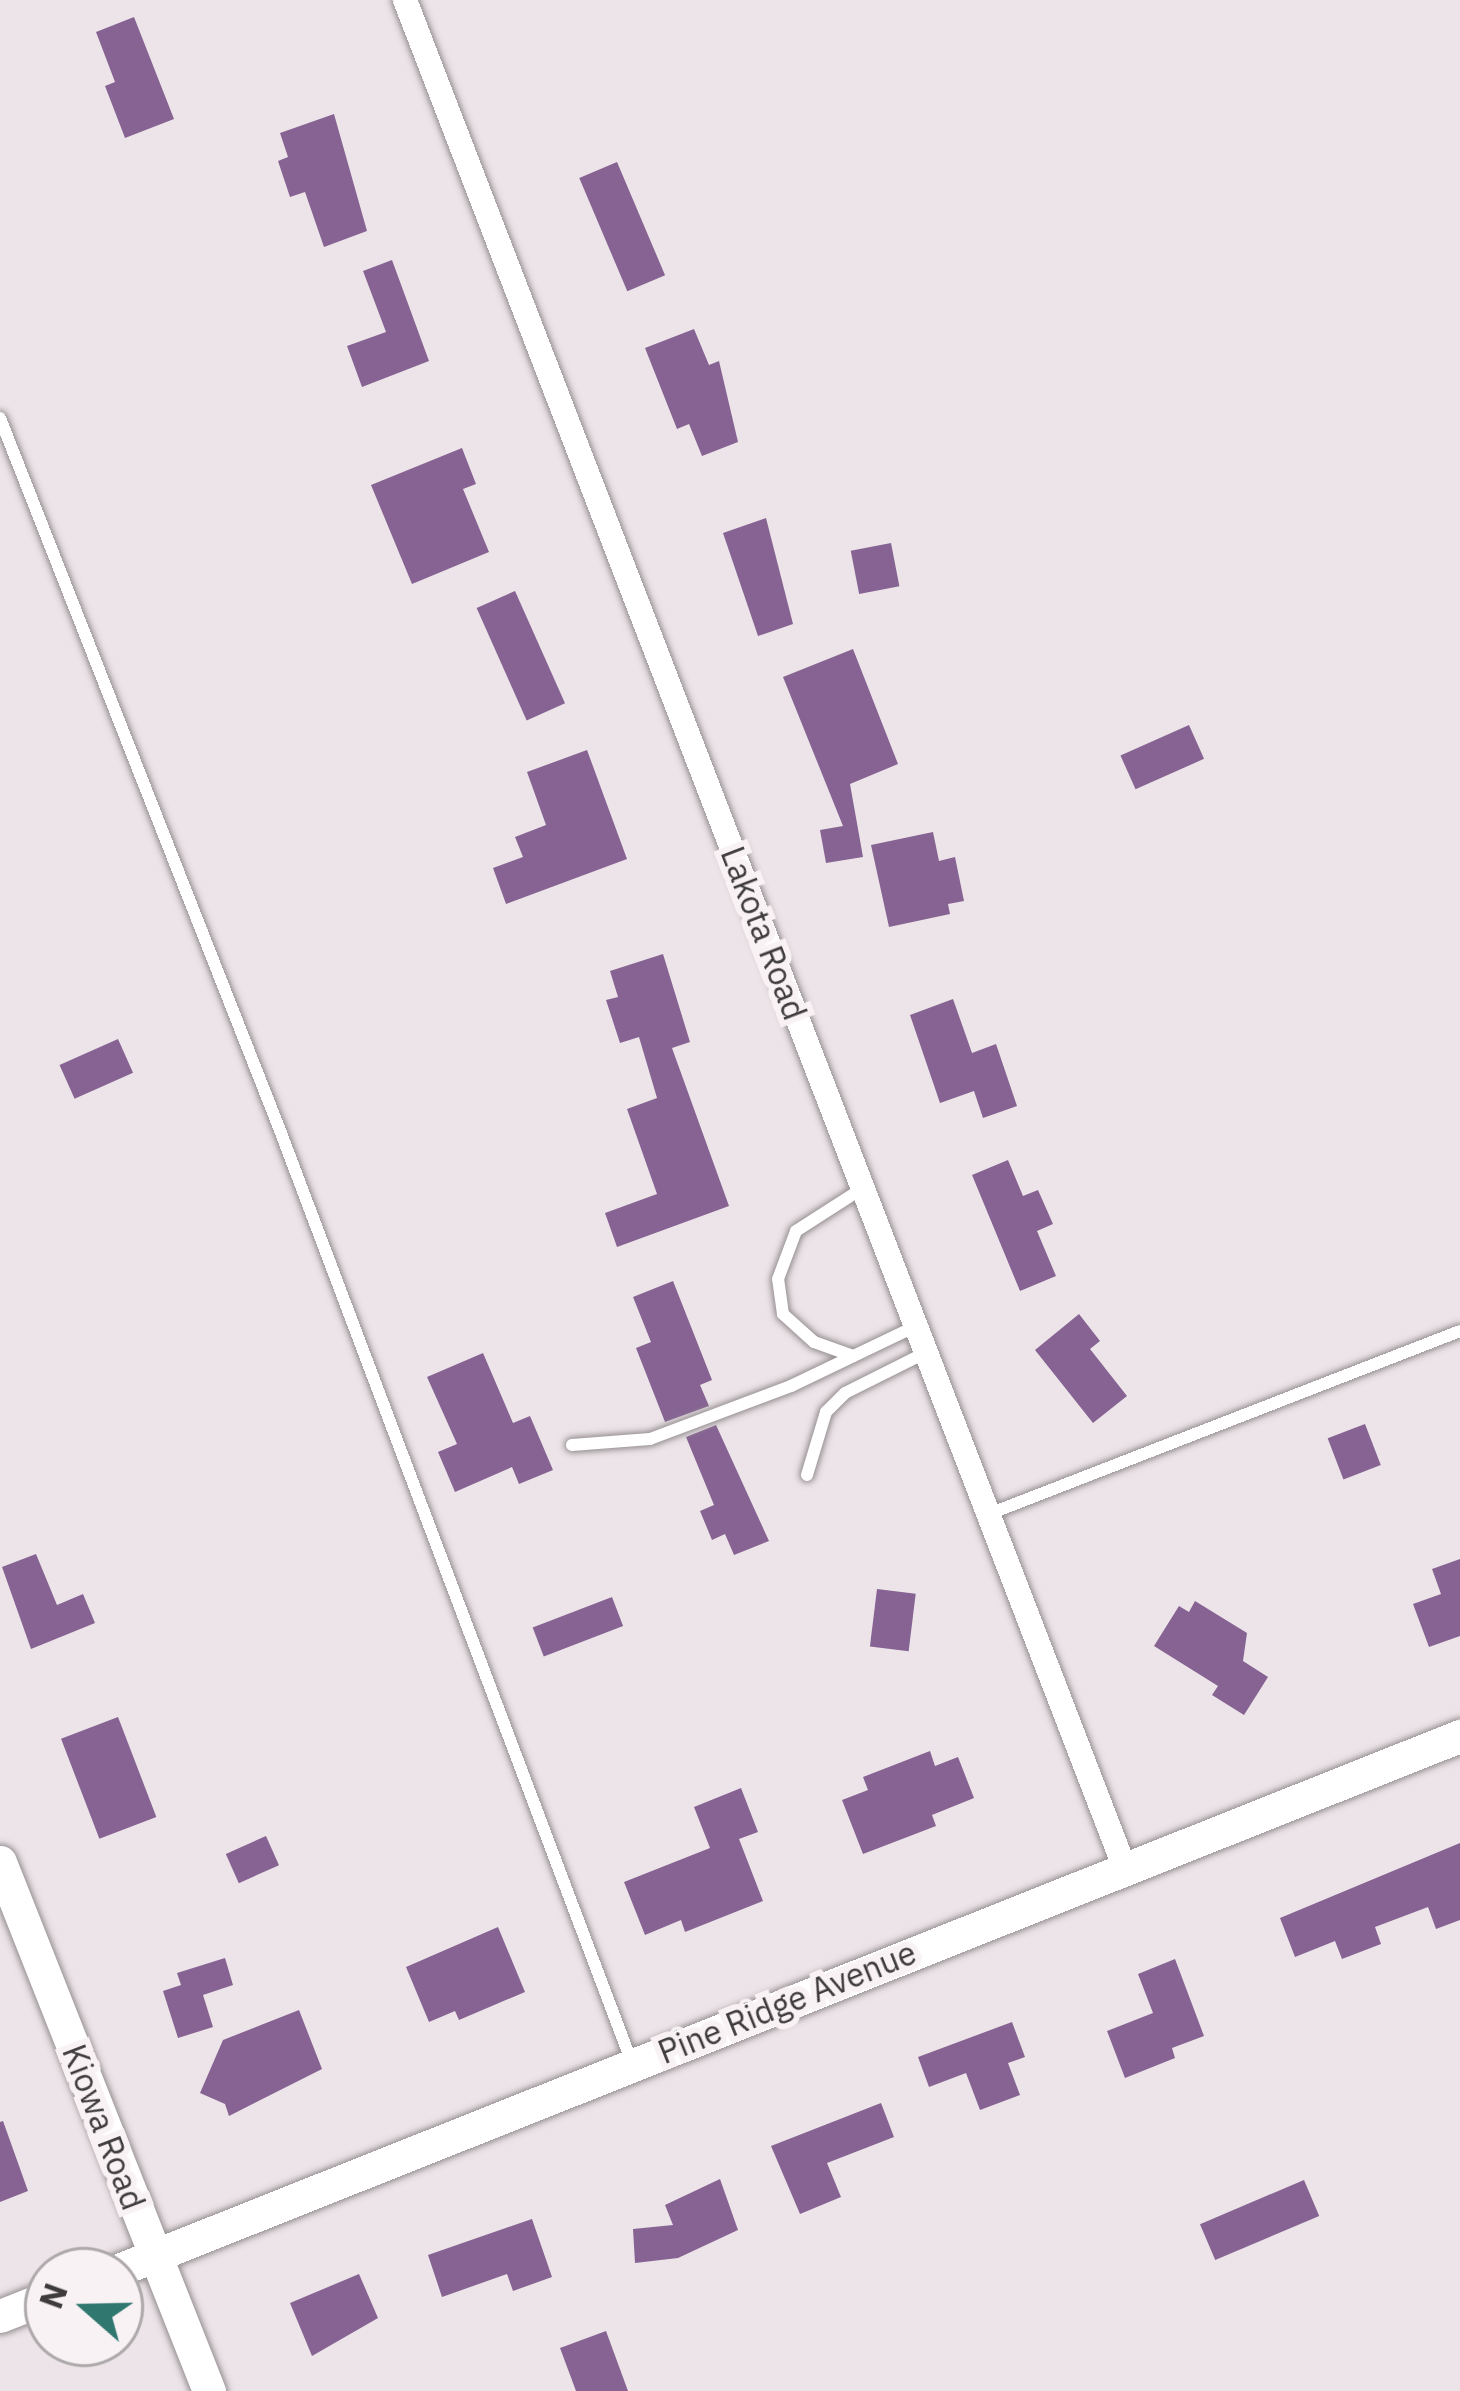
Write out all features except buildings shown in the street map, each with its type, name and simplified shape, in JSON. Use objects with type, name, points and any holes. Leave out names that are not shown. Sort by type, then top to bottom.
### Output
[{"type":"street","name":"Lakota Road","points":[[405,0],[1124,1866]]},
{"type":"street","name":"Pine Ridge Avenue","points":[[144,2260],[1460,1736]]},
{"type":"street","name":"Kiowa Road","points":[[0,1862],[209,2391]]},
{"type":"lane","points":[[0,418],[281,1133],[632,2064]]},
{"type":"lane","points":[[853,1356],[814,1342],[783,1314],[778,1279],[796,1231],[863,1188]]},
{"type":"lane","points":[[572,1445],[650,1439],[916,1326]]},
{"type":"lane","points":[[988,1514],[1460,1331]]},
{"type":"lane","points":[[807,1475],[826,1412],[845,1393],[926,1352]]}]
